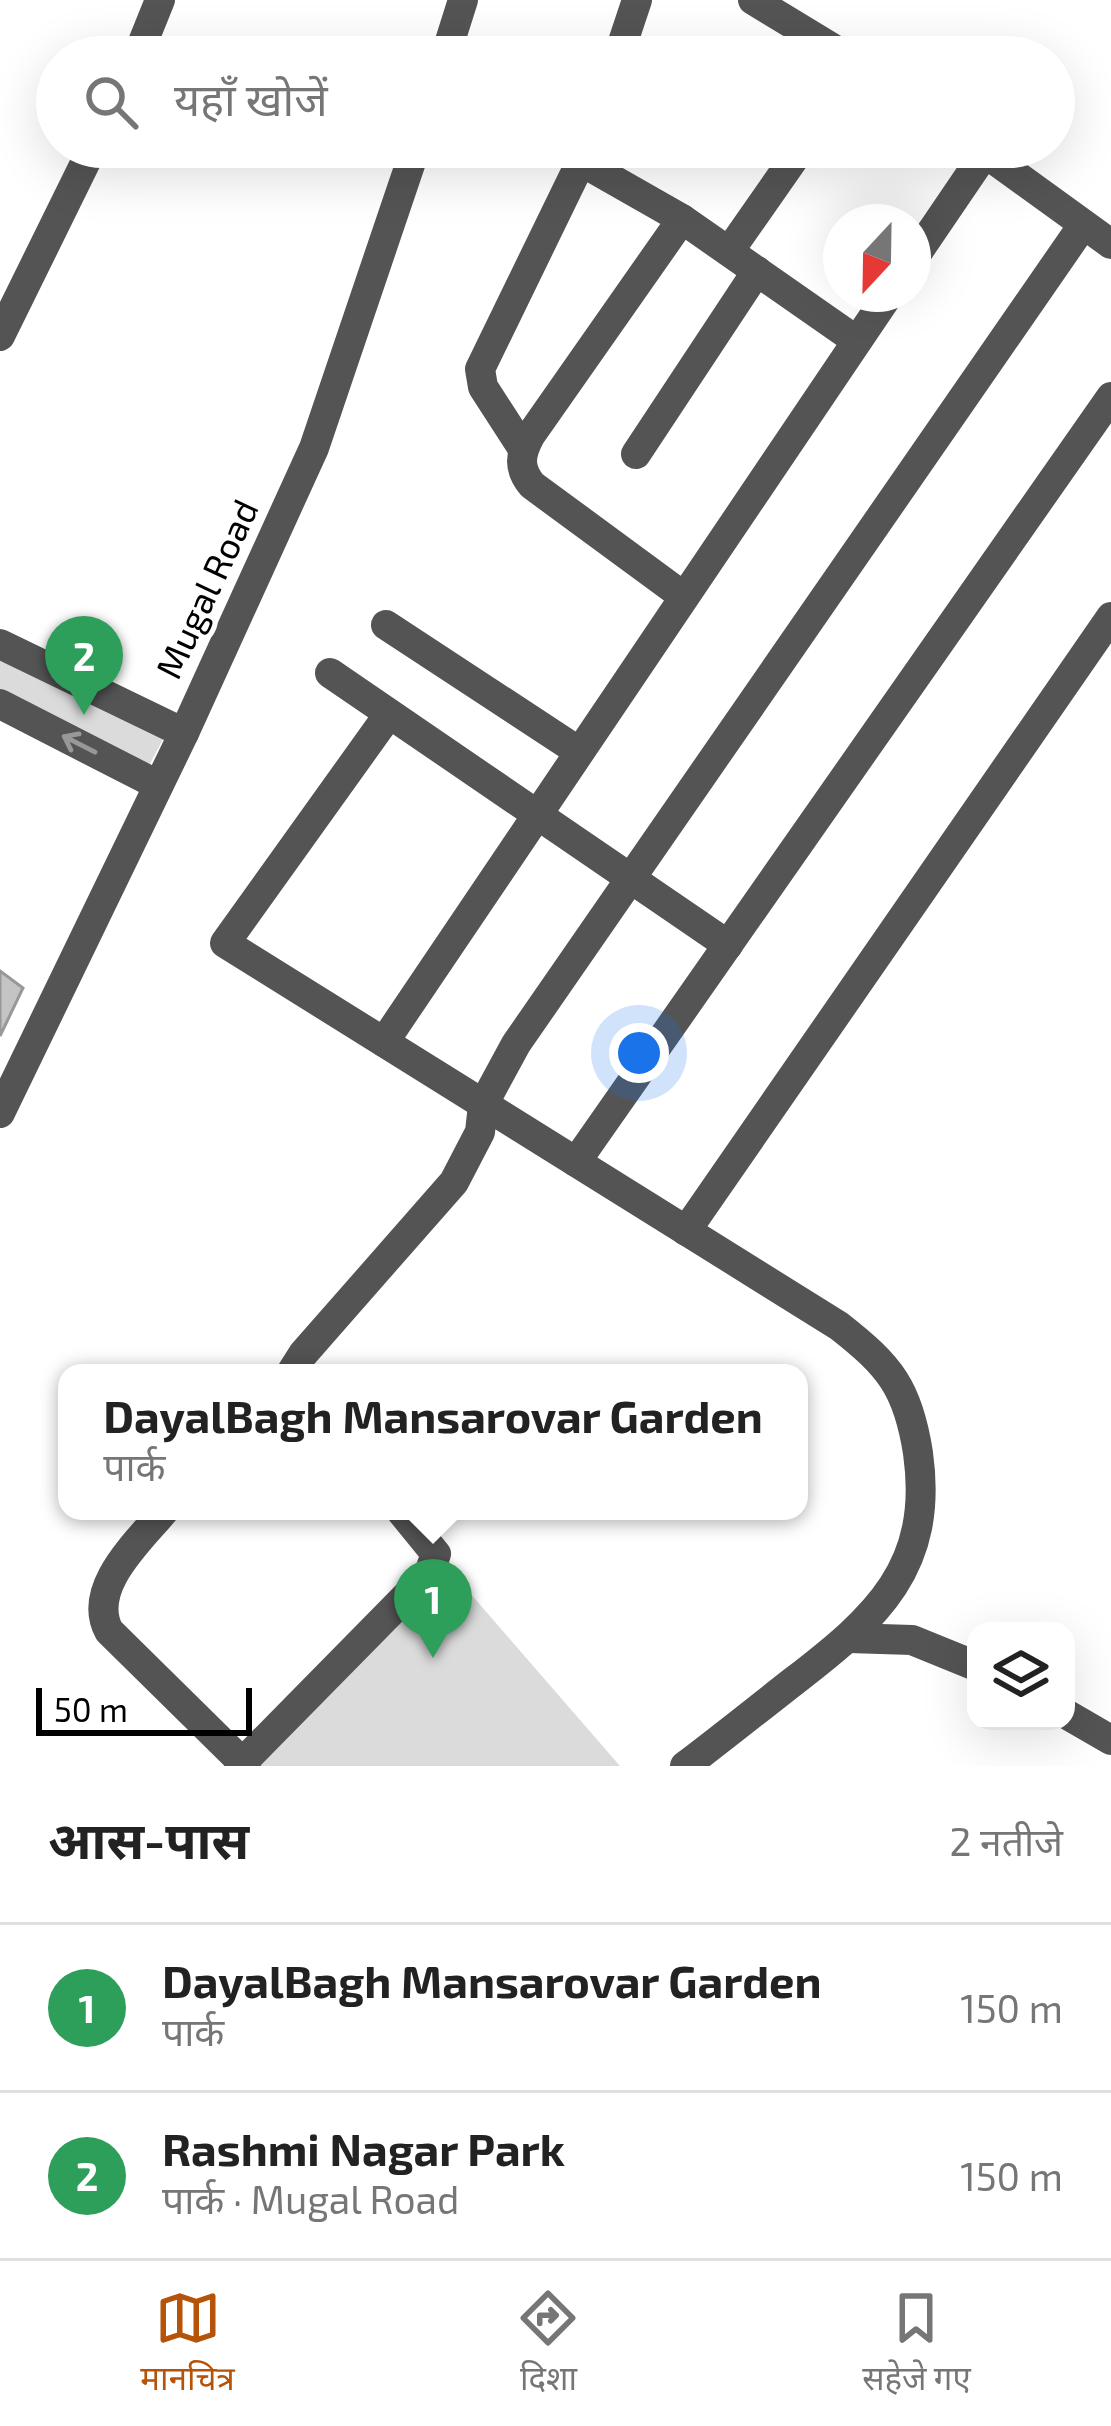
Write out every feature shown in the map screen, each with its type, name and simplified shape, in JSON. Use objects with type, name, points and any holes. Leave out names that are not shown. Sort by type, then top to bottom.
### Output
[{"type":"street","points":[[145,36],[160,0]]},
{"type":"street","points":[[452,36],[463,0]]},
{"type":"street","points":[[625,36],[637,0]]},
{"type":"street","points":[[753,0],[812,36]]},
{"type":"street","points":[[0,336],[83,168]]},
{"type":"street","name":"Mugal Road","points":[[0,1114],[184,733],[314,448],[409,168]]},
{"type":"street","points":[[579,168],[480,368],[483,387],[523,449],[523,473],[532,484],[683,596]]},
{"type":"street","points":[[605,168],[857,341]]},
{"type":"street","points":[[730,250],[787,168]]},
{"type":"street","points":[[931,230],[970,168]]},
{"type":"street","points":[[1005,168],[1111,244]]},
{"type":"street","points":[[523,449],[682,219]]},
{"type":"street","points":[[297,1364],[454,1182],[480,1132],[483,1105],[516,1044],[1083,225]]},
{"type":"street","points":[[635,454],[757,272]]},
{"type":"street","points":[[384,1042],[877,312]]},
{"type":"street","points":[[576,1162],[1111,398]]},
{"type":"street","points":[[686,1231],[1111,617]]},
{"type":"street","points":[[386,625],[578,751]]},
{"type":"street","points":[[0,644],[184,733]]},
{"type":"street","points":[[330,673],[728,945]]},
{"type":"street","points":[[0,704],[158,784]]},
{"type":"street","points":[[389,713],[225,943],[839,1326],[890,1370],[912,1414],[921,1477],[918,1526],[892,1593],[849,1638],[686,1766]]},
{"type":"street","points":[[157,1520],[112,1578],[105,1595],[104,1620],[109,1631],[243,1765],[429,1574],[436,1554],[408,1520]]},
{"type":"street","points":[[849,1638],[912,1640],[967,1662]]},
{"type":"street","points":[[1075,1719],[1111,1740]]},
{"type":"shaded area","points":[[0,644],[170,726],[143,777],[0,704]]},
{"type":"shaded area","points":[[436,1554],[620,1766],[246,1766]]},
{"type":"building","points":[[0,971],[23,988],[0,1036]]},
{"type":"place","name":"Rashmi Nagar Park","points":[[84,715]]},
{"type":"place","name":"DayalBagh Mansarovar Garden","points":[[433,1658]]}]
